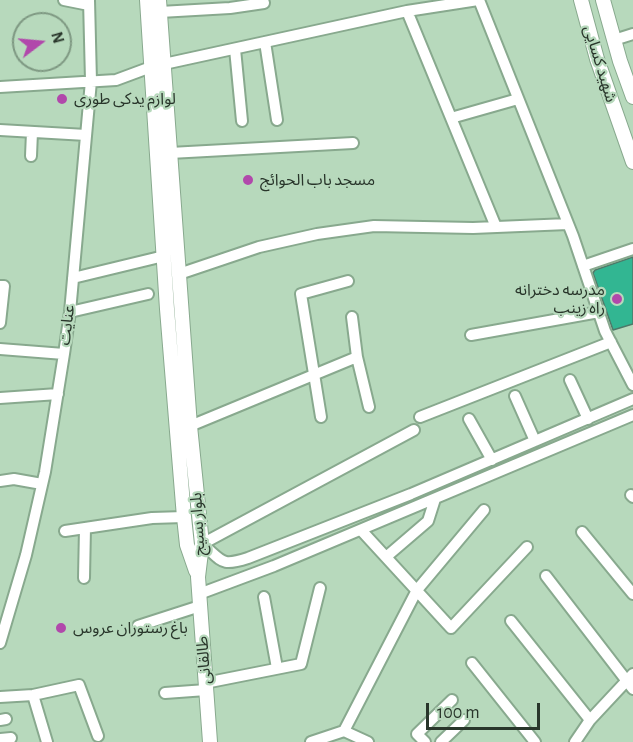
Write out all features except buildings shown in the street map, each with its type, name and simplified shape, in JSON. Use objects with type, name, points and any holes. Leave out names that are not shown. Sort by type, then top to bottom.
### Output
[{"type":"main road","name":"شهید کسایی","points":[[581,0],[597,59],[633,162]]},
{"type":"main road","name":"شهید کسایی","points":[[603,0],[633,97]]},
{"type":"main road","name":"بلوار بسیج","points":[[158,3],[157,66],[164,256],[184,517],[187,545],[198,577]]},
{"type":"main road","name":"بلوار بسیج","points":[[157,66],[170,153],[190,426],[202,544],[198,577]]},
{"type":"main road","name":"طالقانی","points":[[198,577],[210,742]]},
{"type":"street","points":[[64,0],[89,3]]},
{"type":"street","points":[[158,3],[230,8],[264,3],[263,0]]},
{"type":"street","points":[[0,87],[116,80],[157,66],[265,42],[407,11],[478,0],[568,225],[605,331],[633,385]]},
{"type":"street","name":"عنایت","points":[[0,643],[26,555],[42,484],[70,312],[92,81],[89,3]]},
{"type":"street","points":[[407,11],[496,227]]},
{"type":"street","points":[[614,40],[633,34]]},
{"type":"street","points":[[265,42],[277,120]]},
{"type":"street","points":[[235,49],[242,121]]},
{"type":"street","points":[[451,118],[518,99]]},
{"type":"street","points":[[0,130],[86,135]]},
{"type":"street","points":[[31,156],[32,132]]},
{"type":"street","points":[[170,153],[353,143]]},
{"type":"street","points":[[179,274],[259,247],[317,234],[374,226],[473,228],[568,225]]},
{"type":"street","points":[[583,266],[633,249]]},
{"type":"street","points":[[73,278],[164,256]]},
{"type":"street","points":[[321,417],[301,294],[348,281]]},
{"type":"street","points":[[0,286],[4,286],[0,323]]},
{"type":"street","points":[[70,312],[148,294]]},
{"type":"street","points":[[471,335],[599,312]]},
{"type":"street","points":[[352,317],[357,357],[369,407]]},
{"type":"street","points":[[420,417],[611,342]]},
{"type":"street","points":[[0,349],[64,354]]},
{"type":"street","points":[[190,426],[357,357]]},
{"type":"street","points":[[570,380],[588,419]]},
{"type":"street","points":[[0,398],[58,394]]},
{"type":"street","points":[[515,396],[535,441]]},
{"type":"street","points":[[414,430],[202,544],[220,560],[231,564],[411,494],[633,399]]},
{"type":"street","points":[[138,626],[200,600],[254,573],[633,415]]},
{"type":"street","points":[[469,419],[492,460]]},
{"type":"street","points":[[0,481],[14,479],[42,484]]},
{"type":"street","points":[[386,557],[428,521],[435,499]]},
{"type":"street","points":[[344,731],[417,590],[484,510]]},
{"type":"street","points":[[65,531],[152,518],[184,517]]},
{"type":"street","points":[[84,578],[85,528]]},
{"type":"street","points":[[361,530],[451,628],[527,548]]},
{"type":"street","points":[[582,532],[633,594]]},
{"type":"street","points":[[248,558],[254,573]]},
{"type":"street","points":[[546,576],[631,681],[590,720],[575,742]]},
{"type":"street","points":[[165,693],[301,664],[320,588]]},
{"type":"street","points":[[264,597],[277,668]]},
{"type":"street","points":[[511,621],[590,720]]},
{"type":"street","points":[[472,663],[535,742]]},
{"type":"street","points":[[0,697],[33,695],[79,685],[98,736]]},
{"type":"street","points":[[33,695],[47,742]]},
{"type":"street","points":[[421,738],[452,700]]},
{"type":"street","points":[[441,742],[464,720]]},
{"type":"street","points":[[311,742],[344,731],[368,742]]},
{"type":"place","name":"لوازم یدکی طوری","points":[[62,99]]},
{"type":"place","name":"مسجد باب الحوائج","points":[[248,180]]},
{"type":"place","name":"مدرسه دخترانه راه زینب","points":[[617,299]]},
{"type":"place","name":"باغ رستوران عروس","points":[[61,628]]}]
